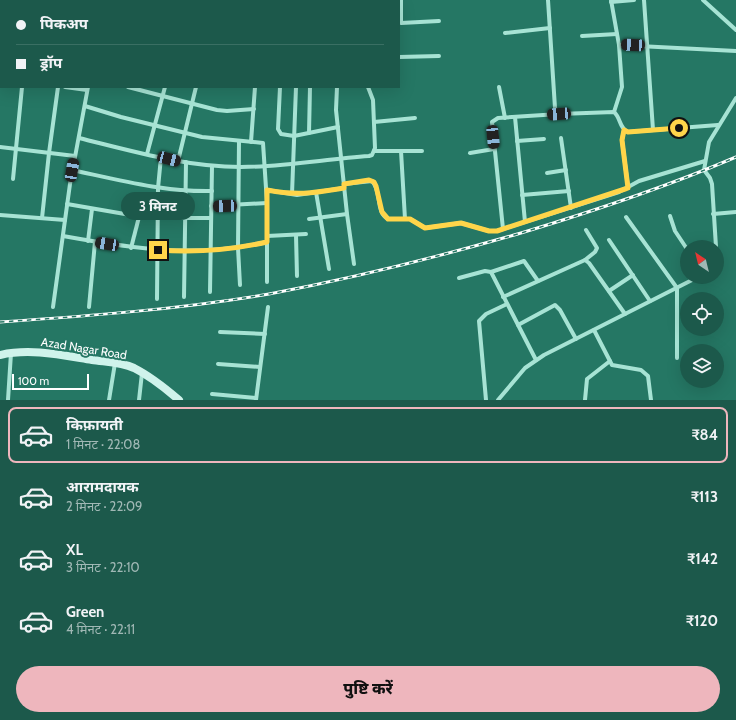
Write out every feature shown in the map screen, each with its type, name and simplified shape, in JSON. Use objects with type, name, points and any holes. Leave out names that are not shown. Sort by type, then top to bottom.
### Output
[{"type":"street","points":[[401,0],[401,24],[439,21]]},
{"type":"street","points":[[548,0],[555,108],[559,114]]},
{"type":"street","points":[[628,188],[622,140],[624,130],[614,112],[622,87],[617,34],[611,1],[634,0]]},
{"type":"street","points":[[644,0],[652,130]]},
{"type":"street","points":[[703,0],[736,30]]},
{"type":"street","points":[[505,33],[550,28]]},
{"type":"street","points":[[582,36],[617,34]]},
{"type":"street","points":[[618,45],[736,52]]},
{"type":"street","points":[[400,57],[439,56]]},
{"type":"street","points":[[499,87],[505,118]]},
{"type":"street","points":[[13,180],[22,88]]},
{"type":"street","points":[[42,218],[48,153],[58,88]]},
{"type":"street","points":[[53,307],[72,170],[88,88]]},
{"type":"street","points":[[132,88],[163,97],[227,111],[254,109]]},
{"type":"street","points":[[148,154],[165,88]]},
{"type":"street","points":[[178,161],[196,88]]},
{"type":"street","points":[[251,142],[255,88]]},
{"type":"street","points":[[280,88],[279,132],[283,135],[294,136],[338,127]]},
{"type":"street","points":[[292,194],[296,88]]},
{"type":"street","points":[[309,133],[310,88]]},
{"type":"street","points":[[337,88],[338,127],[346,214],[354,264]]},
{"type":"street","points":[[79,138],[178,161],[212,166],[265,166],[369,156],[374,151],[374,122],[373,100],[368,88]]},
{"type":"street","points":[[715,240],[712,184],[710,178],[704,170],[705,161],[709,142],[718,125],[736,98]]},
{"type":"street","points":[[85,106],[184,133],[263,143],[267,190],[267,282]]},
{"type":"street","points":[[503,229],[492,122],[498,118],[614,112]]},
{"type":"street","points":[[515,117],[525,222]]},
{"type":"street","points":[[374,122],[415,118]]},
{"type":"street","points":[[624,130],[628,132],[718,125]]},
{"type":"street","points":[[561,138],[571,208]]},
{"type":"street","points":[[517,141],[544,139]]},
{"type":"street","points":[[240,141],[238,205],[240,285]]},
{"type":"street","points":[[0,147],[75,156]]},
{"type":"street","points":[[470,153],[494,149]]},
{"type":"street","points":[[374,151],[422,151]]},
{"type":"street","points":[[401,151],[405,220]]},
{"type":"street","points":[[157,299],[158,188],[161,157]]},
{"type":"street","points":[[267,190],[292,194],[316,192],[372,181],[376,186],[385,218],[414,221],[422,228],[461,223],[489,231],[503,229],[571,208],[628,188],[639,181],[705,161]]},
{"type":"street","points":[[184,297],[186,162]]},
{"type":"street","points":[[210,292],[212,166]]},
{"type":"street","points":[[72,170],[158,188],[212,191]]},
{"type":"street","points":[[546,173],[566,170]]},
{"type":"street","points":[[522,195],[569,191]]},
{"type":"street","points":[[316,192],[329,269]]},
{"type":"street","points":[[211,206],[267,203]]},
{"type":"street","points":[[67,204],[158,219],[210,218]]},
{"type":"street","points":[[88,241],[92,209]]},
{"type":"street","points":[[713,214],[736,212]]},
{"type":"street","points":[[309,219],[346,214]]},
{"type":"street","points":[[0,215],[65,220]]},
{"type":"street","points":[[670,216],[675,231],[681,240]]},
{"type":"street","points":[[131,248],[139,217]]},
{"type":"street","points":[[626,217],[677,288],[678,358]]},
{"type":"street","points":[[503,297],[584,260],[595,252],[597,248],[586,230]]},
{"type":"street","points":[[267,236],[306,234]]},
{"type":"street","points":[[296,235],[297,276]]},
{"type":"street","points":[[63,236],[131,248],[184,252],[238,248],[267,242]]},
{"type":"street","points":[[609,240],[650,301]]},
{"type":"street","points":[[89,307],[95,242]]},
{"type":"street","points":[[584,260],[589,263],[625,314]]},
{"type":"street","points":[[459,278],[484,271],[491,272],[524,261],[538,281]]},
{"type":"street","points":[[491,272],[536,360]]},
{"type":"street","points":[[609,291],[633,275]]},
{"type":"street","points":[[498,400],[525,368],[536,360],[685,284]]},
{"type":"street","points":[[486,400],[479,321],[486,314],[507,304]]},
{"type":"street","points":[[518,325],[555,305],[560,310],[576,339]]},
{"type":"street","points":[[212,394],[256,399],[268,307]]},
{"type":"street","points":[[594,330],[610,362],[616,366],[645,372],[649,380],[651,400]]},
{"type":"street","points":[[220,332],[265,334]]},
{"type":"street","name":"Azad Nagar Road","points":[[0,355],[40,352],[115,363],[132,368],[142,373],[175,399]]},
{"type":"street","points":[[8,400],[11,353]]},
{"type":"street","points":[[585,400],[587,379],[610,362]]},
{"type":"street","points":[[109,400],[115,363]]},
{"type":"street","points":[[218,364],[260,367]]},
{"type":"street","points":[[139,400],[142,373]]},
{"type":"railway","points":[[0,322],[202,304],[269,294],[333,281],[427,259],[548,225],[656,188],[736,157]]},
{"type":"route","points":[[158,250],[184,252],[210,251],[238,248],[267,242],[267,190],[297,195],[344,188],[344,184],[369,180],[374,182],[376,186],[382,212],[385,218],[410,219],[422,228],[461,223],[493,232],[578,206],[628,188],[622,140],[624,130],[628,132],[679,128]]}]
